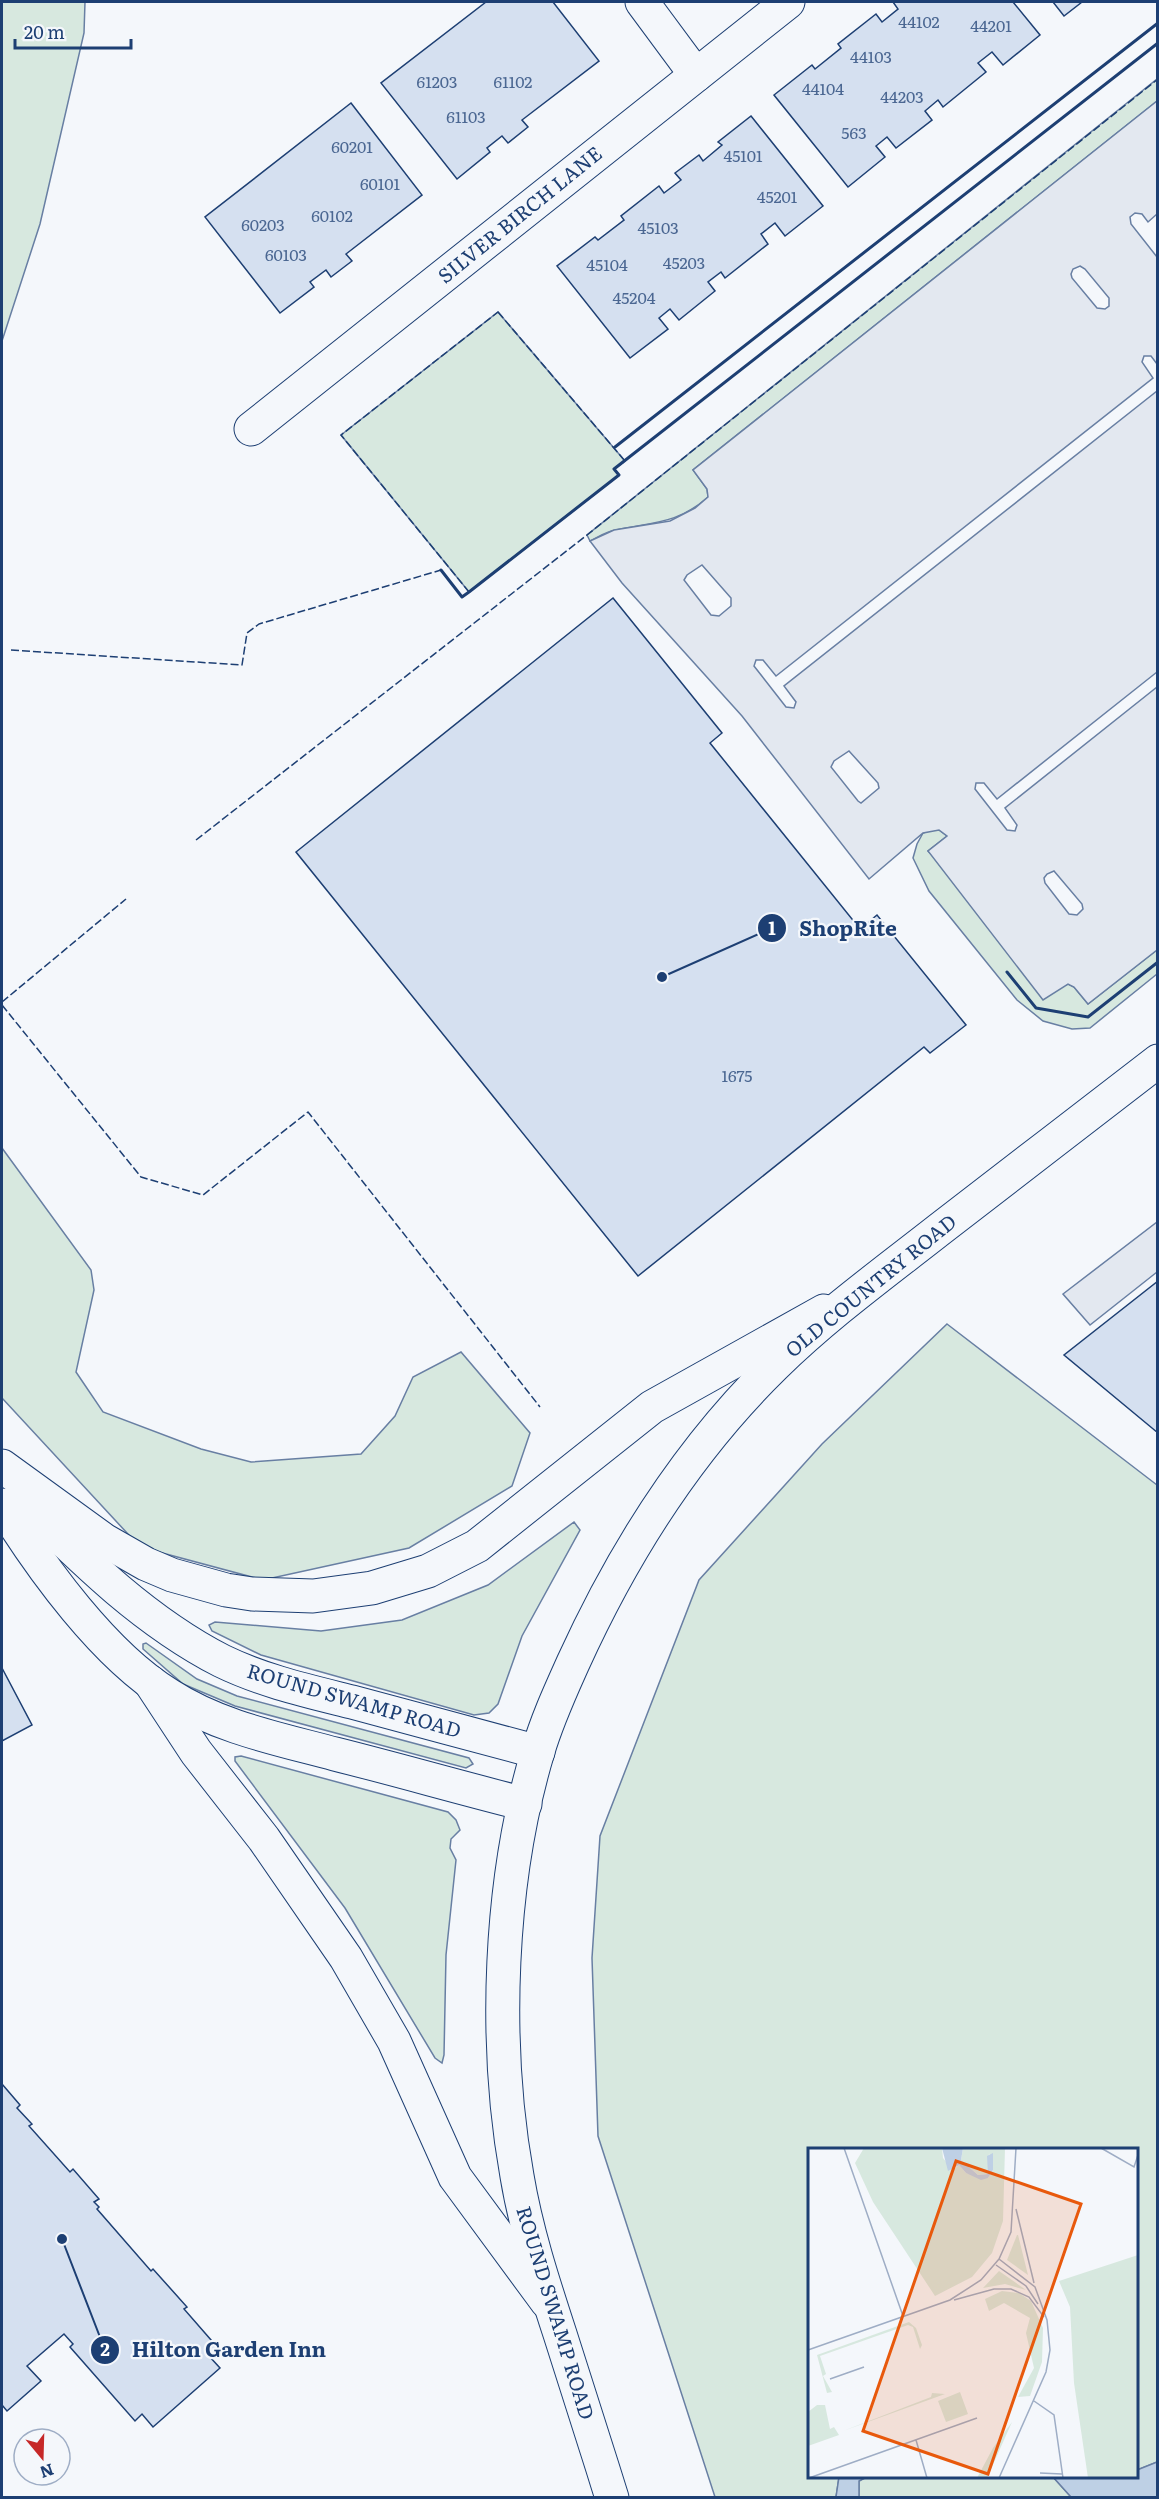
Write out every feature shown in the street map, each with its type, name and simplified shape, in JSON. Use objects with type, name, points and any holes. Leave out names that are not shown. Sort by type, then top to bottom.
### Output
[{"type":"main road","points":[[642,2],[696,75]]},
{"type":"main road","name":"SILVER BIRCH LANE","points":[[251,429],[789,2]]},
{"type":"main road","name":"OLD COUNTRY ROAD","points":[[538,1752],[554,1706],[604,1599],[631,1548],[697,1454],[746,1394],[776,1363],[855,1294],[1158,1060]]},
{"type":"main road","points":[[2,1466],[104,1540],[146,1564],[172,1575],[226,1590],[252,1594],[312,1596],[372,1588],[428,1571],[477,1546],[652,1407],[855,1294]]},
{"type":"main road","name":"ROUND SWAMP ROAD","points":[[2,1479],[82,1560],[115,1588],[177,1634],[224,1662],[271,1681],[538,1752],[525,1803],[506,1939],[503,2062],[510,2138],[532,2249],[612,2498]]},
{"type":"main road","points":[[2,1505],[29,1549],[76,1607],[115,1650],[150,1682],[187,1706],[258,1733],[525,1803]]},
{"type":"main road","points":[[150,1682],[196,1752],[264,1839],[346,1959],[394,2041],[455,2177],[551,2307]]},
{"type":"shaded area","points":[[2,2],[85,2],[84,33],[40,224],[2,341]]},
{"type":"shaded area","points":[[1157,79],[1157,101],[693,470],[707,489],[708,497],[697,506],[665,521],[613,531],[590,541],[587,535]]},
{"type":"shaded area","points":[[1157,101],[1157,214],[1148,222],[1142,214],[1135,213],[1130,217],[1131,224],[1157,257],[1157,364],[1151,356],[1144,356],[1142,362],[1153,378],[776,676],[763,660],[756,660],[754,666],[786,707],[794,708],[796,702],[784,686],[1157,391],[1157,672],[997,799],[984,783],[976,783],[975,789],[1007,830],[1015,831],[1017,825],[1005,808],[1157,687],[1157,950],[1088,1004],[1074,987],[1068,984],[1043,1000],[928,851],[947,836],[939,830],[923,833],[869,879],[742,716],[622,583],[590,541],[614,530],[670,521],[695,508],[708,497],[707,489],[693,470]],"holes":[[[1080,266],[1085,269],[1109,298],[1109,306],[1105,309],[1097,308],[1072,278],[1073,269]],[[702,565],[731,598],[731,606],[719,616],[711,615],[684,580],[687,575]],[[849,751],[878,783],[879,788],[861,803],[831,767],[834,761]],[[1054,871],[1082,904],[1083,909],[1077,915],[1069,914],[1045,883],[1044,878]]]},
{"type":"shaded area","points":[[498,312],[625,461],[614,469],[619,475],[469,592],[341,435]]},
{"type":"shaded area","points":[[939,830],[947,836],[928,851],[1063,986],[1068,984],[1074,987],[1088,1004],[1157,950],[1157,974],[1090,1028],[1072,1029],[1043,1021],[1017,1000],[929,891],[913,858],[923,833]]},
{"type":"shaded area","points":[[2,1148],[91,1270],[94,1290],[76,1372],[103,1412],[201,1449],[251,1462],[361,1454],[395,1416],[413,1377],[461,1352],[530,1433],[512,1486],[409,1548],[263,1580],[140,1547],[2,1398]]},
{"type":"shaded area","points":[[1157,1222],[1157,1272],[1090,1325],[1063,1294]]},
{"type":"shaded area","points":[[947,1324],[1157,1485],[1157,2462],[1138,2470],[1138,2148],[808,2148],[808,2478],[839,2478],[836,2497],[715,2497],[598,2136],[592,1958],[600,1836],[699,1580],[822,1444]]},
{"type":"shaded area","points":[[574,1522],[580,1530],[522,1636],[498,1704],[489,1713],[474,1715],[261,1655],[212,1631],[209,1625],[215,1622],[321,1631],[402,1620],[488,1585]]},
{"type":"shaded area","points":[[146,1643],[197,1679],[237,1696],[469,1758],[473,1764],[466,1768],[235,1706],[183,1684],[143,1649],[143,1644]]},
{"type":"shaded area","points":[[241,1756],[448,1812],[456,1820],[460,1830],[451,1839],[450,1848],[456,1860],[446,1955],[442,2063],[435,2058],[345,1908],[235,1761],[235,1757]]},
{"type":"shaded area","points":[[864,2478],[1054,2478],[1071,2497],[859,2497],[859,2481]]},
{"type":"water","points":[[1157,2462],[1157,2497],[1071,2497],[1054,2478],[1138,2478],[1138,2470]]},
{"type":"water","points":[[839,2478],[865,2478],[859,2481],[859,2497],[836,2497]]},
{"type":"building","points":[[486,2],[553,2],[599,61],[522,120],[528,127],[508,143],[502,136],[487,148],[490,152],[457,179],[381,83]]},
{"type":"building","points":[[893,2],[1013,2],[1040,35],[1003,65],[992,52],[978,63],[986,72],[943,107],[938,100],[925,111],[932,120],[896,148],[887,137],[876,146],[885,157],[848,187],[774,95],[812,65],[815,69],[841,48],[838,44],[876,14],[882,22],[898,9]]},
{"type":"building","points":[[1053,2],[1082,2],[1064,16]]},
{"type":"building","points":[[351,103],[422,195],[346,254],[352,261],[331,277],[326,270],[310,282],[314,287],[280,313],[205,217]]},
{"type":"building","points":[[751,116],[823,206],[785,236],[775,223],[761,234],[768,244],[725,278],[721,272],[708,282],[715,291],[679,320],[670,309],[659,318],[668,329],[630,358],[557,266],[595,237],[598,240],[624,220],[621,216],[659,186],[664,193],[681,180],[675,173],[699,155],[703,161],[722,145],[718,142]]},
{"type":"building","points":[[613,598],[722,733],[710,743],[860,929],[877,915],[966,1025],[930,1053],[924,1047],[638,1276],[296,852]]},
{"type":"building","points":[[1158,1281],[1158,1433],[1064,1355]]},
{"type":"building","points":[[2,1668],[32,1725],[2,1741]]},
{"type":"building","points":[[2,2084],[20,2105],[17,2108],[32,2124],[29,2126],[70,2172],[73,2169],[99,2199],[94,2202],[99,2207],[97,2209],[151,2271],[153,2269],[187,2307],[184,2309],[218,2348],[209,2356],[220,2368],[153,2427],[142,2414],[135,2421],[70,2347],[73,2344],[64,2334],[27,2366],[41,2381],[7,2411],[2,2405]]},
{"type":"fence","points":[[196,840],[587,535],[1158,79]]},
{"type":"fence","points":[[498,312],[625,461],[614,469],[619,475],[469,592],[341,435],[498,312]]},
{"type":"fence","points":[[11,650],[242,665],[247,633],[259,624],[441,570]]},
{"type":"fence","points":[[2,1002],[126,899]]},
{"type":"fence","points":[[2,1005],[141,1177],[203,1195],[308,1112],[540,1407]]},
{"type":"wall","points":[[615,447],[1158,23]]},
{"type":"wall","points":[[441,570],[462,597],[469,592],[619,475],[614,469],[1158,43]]},
{"type":"wall","points":[[1007,972],[1036,1008],[1088,1017],[1158,962]]},
{"type":"place","name":"ShopRite","points":[[662,977]]},
{"type":"place","name":"Hilton Garden Inn","points":[[62,2239]]}]
